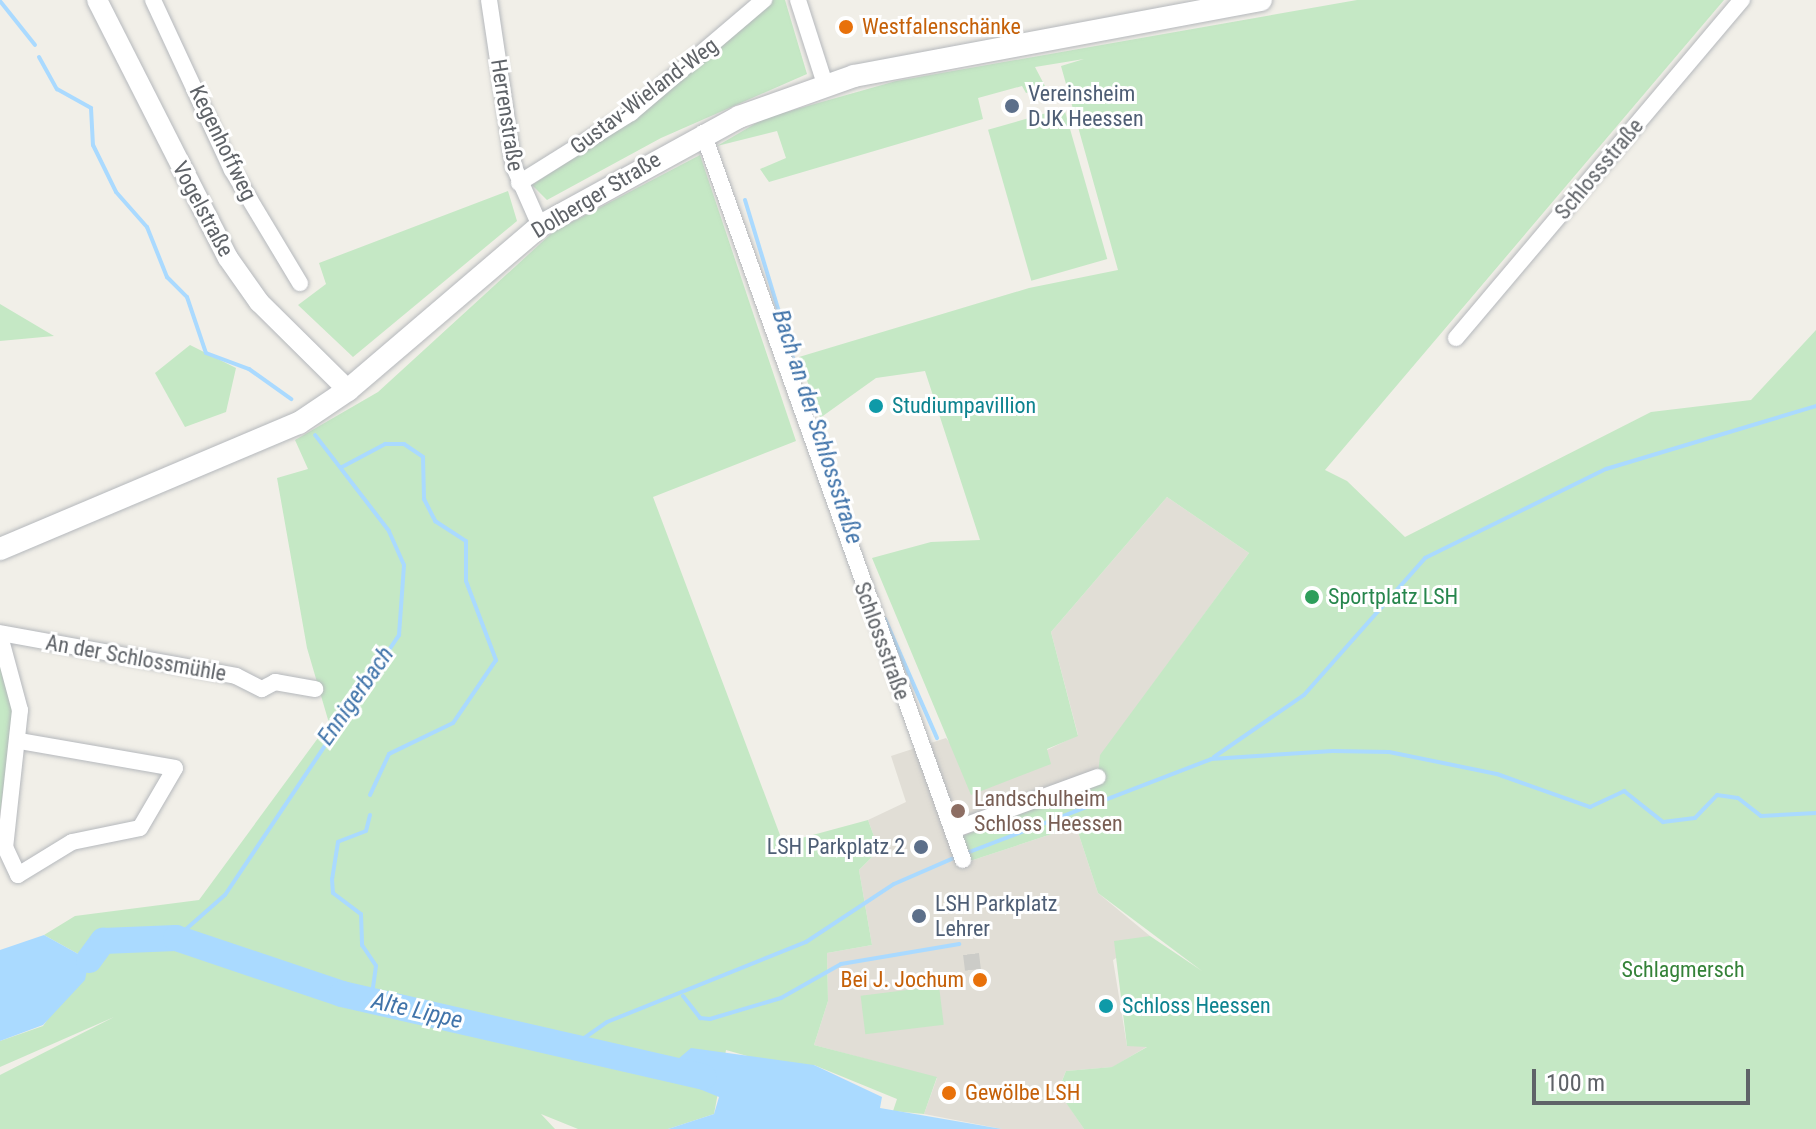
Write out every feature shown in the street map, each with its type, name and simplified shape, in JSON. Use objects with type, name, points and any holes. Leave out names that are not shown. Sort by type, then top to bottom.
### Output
[{"type":"main road","name":"Dolberger Straße","points":[[0,549],[299,423],[348,390],[540,226],[703,133],[825,84],[1261,0]]},
{"type":"street","name":"Vogelstraße","points":[[97,0],[228,258],[259,302],[348,390]]},
{"type":"street","name":"Kegenhoffweg","points":[[153,0],[232,170],[300,283]]},
{"type":"street","name":"Herrenstraße","points":[[489,0],[519,183],[540,226]]},
{"type":"street","name":"Gustav-Wieland-Weg","points":[[519,183],[631,113],[764,0]]},
{"type":"street","points":[[798,0],[825,84]]},
{"type":"street","name":"Schlossstraße","points":[[1456,338],[1742,0]]},
{"type":"street","name":"Schlossstraße","points":[[703,133],[958,845],[1098,777]]},
{"type":"street","name":"An der Schlossmühle","points":[[20,741],[175,768],[140,828],[72,842],[18,875],[5,847],[20,741],[20,710],[0,635],[236,676],[262,689],[275,682],[315,689]]},
{"type":"shaded area","name":"Landschulheim Schloss Heessen","points":[[1167,497],[1249,553],[1101,755],[1097,785],[970,861],[1076,826],[1098,893],[1150,936],[1113,960],[1127,1046],[1148,1046],[1113,1067],[1066,1071],[1058,1090],[1084,1129],[1002,1129],[924,1114],[937,1078],[814,1045],[828,1001],[827,953],[872,945],[859,870],[879,850],[868,820],[906,802],[891,756],[946,738],[955,749],[1047,750],[1078,735],[1051,632]]},
{"type":"green space","points":[[771,0],[785,0],[807,74],[661,138],[547,200],[532,185],[632,120]]},
{"type":"green space","name":"Schlagmersch","points":[[1357,0],[1724,0],[1325,470],[1347,481],[1405,537],[1651,412],[1751,400],[1816,330],[1816,1129],[1084,1129],[1058,1091],[1066,1071],[1112,1067],[1147,1047],[1127,1046],[1114,941],[1150,936],[1202,971],[1098,893],[1076,826],[970,861],[960,837],[1097,785],[1100,755],[1249,553],[1167,497],[1051,632],[1078,736],[1047,749],[1051,764],[971,795],[872,558],[931,542],[980,540],[925,371],[876,378],[820,418],[799,357],[1029,288],[1118,270],[1061,66],[1084,59],[1035,67],[1046,88],[1026,93],[1022,86],[978,98],[983,119],[769,182],[760,169],[786,158],[777,131],[717,146],[765,118],[896,81]]},
{"type":"green space","points":[[1064,108],[1107,259],[1031,281],[988,130]]},
{"type":"green space","points":[[700,155],[796,441],[653,497],[783,843],[868,820],[879,850],[859,870],[872,945],[827,953],[828,1001],[814,1045],[937,1077],[924,1114],[893,1111],[897,1099],[814,1065],[779,1065],[726,1050],[714,1114],[668,1129],[578,1129],[541,1114],[555,1129],[0,1129],[0,1075],[114,1017],[0,1067],[0,1041],[43,1026],[89,960],[44,935],[75,916],[199,900],[329,723],[307,648],[277,478],[308,469],[295,440],[378,392],[553,232]]},
{"type":"green space","points":[[508,191],[517,221],[353,357],[298,305],[326,284],[319,263]]},
{"type":"green space","points":[[0,304],[54,336],[0,341]]},
{"type":"green space","points":[[190,345],[236,368],[226,412],[185,427],[155,373]]},
{"type":"green space","points":[[0,647],[17,719],[0,812]]},
{"type":"green space","points":[[939,986],[944,1025],[865,1034],[861,996]]},
{"type":"water","points":[[44,935],[89,960],[85,980],[43,1025],[0,1041],[0,950]]},
{"type":"water","points":[[691,1048],[814,1065],[882,1097],[880,1108],[1002,1129],[668,1129],[714,1114],[719,1097],[670,1077],[671,1065]]},
{"type":"waterway","name":"Ennigerbach","points":[[0,1],[35,45]]},
{"type":"waterway","name":"Ennigerbach","points":[[39,57],[57,89],[91,108],[93,145],[116,192],[147,227],[167,277],[187,297],[206,353],[249,369],[291,399]]},
{"type":"waterway","name":"Bach an der Schlossstraße","points":[[745,200],[799,378]]},
{"type":"waterway","points":[[1214,757],[1304,695],[1425,558],[1606,469],[1816,406]]},
{"type":"waterway","name":"Ennigerbach","points":[[176,938],[225,895],[399,635],[404,565],[389,531],[315,435]]},
{"type":"waterway","points":[[342,467],[385,444],[404,444],[423,457],[424,499],[435,521],[466,541],[466,581],[496,660],[453,723],[389,754],[370,795]]},
{"type":"waterway","name":"Bach an der Schlossstraße","points":[[885,619],[937,738]]},
{"type":"waterway","points":[[964,854],[1211,759],[1333,751],[1389,752],[1497,774],[1590,807],[1624,791],[1663,822],[1695,818],[1717,795],[1738,798],[1761,816],[1816,813]]},
{"type":"waterway","points":[[370,815],[366,831],[338,842],[332,879],[333,893],[361,914],[362,945],[376,966],[371,1002]]},
{"type":"waterway","points":[[570,1048],[607,1022],[806,942],[894,884],[956,857]]},
{"type":"waterway","name":"Alte Lippe","points":[[89,960],[103,941],[176,938],[342,994],[704,1077]]},
{"type":"waterway","points":[[683,996],[700,1018],[710,1019],[781,998],[841,964],[959,944]]},
{"type":"tunnel","points":[[971,954],[973,970]]},
{"type":"place","name":"Westfalenschänke","points":[[846,27]]},
{"type":"place","name":"Vereinsheim DJK Heessen","points":[[1012,106]]},
{"type":"place","name":"Studiumpavillion","points":[[876,406]]},
{"type":"place","name":"Sportplatz LSH","points":[[1312,597]]},
{"type":"place","name":"Landschulheim Schloss Heessen","points":[[958,811]]},
{"type":"place","name":"LSH Parkplatz 2","points":[[921,847]]},
{"type":"place","name":"LSH Parkplatz Lehrer","points":[[919,916]]},
{"type":"place","name":"Bei J. Jochum","points":[[980,980]]},
{"type":"place","name":"Schloss Heessen","points":[[1106,1006]]},
{"type":"place","name":"Gewölbe LSH","points":[[949,1093]]}]
